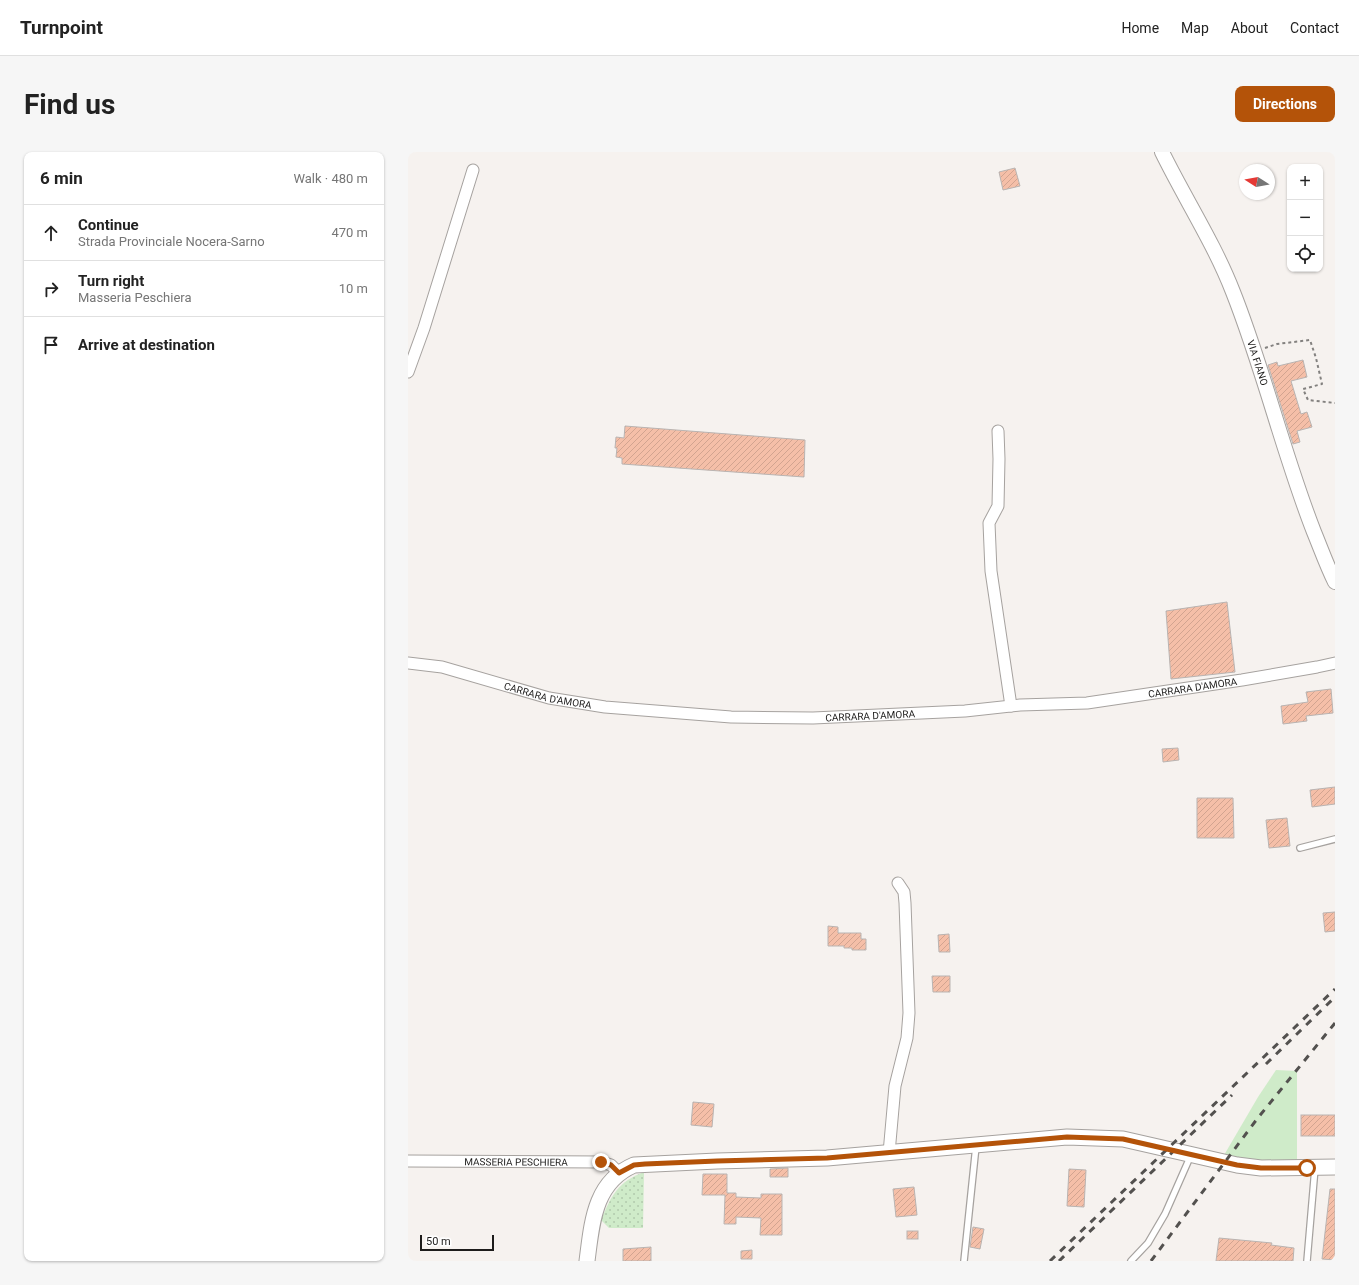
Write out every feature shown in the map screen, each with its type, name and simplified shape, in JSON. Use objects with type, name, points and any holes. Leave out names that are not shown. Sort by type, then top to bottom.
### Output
[{"type":"main road","points":[[587,1261],[593,1220],[600,1199],[607,1185],[619,1173],[634,1165],[827,1158],[1067,1137],[1123,1139],[1237,1165],[1261,1168],[1335,1168]]},
{"type":"street","name":"VIA FIANO","points":[[1162,152],[1178,184],[1214,247],[1233,291],[1254,351],[1300,495],[1335,582]]},
{"type":"street","points":[[408,372],[424,328],[473,170]]},
{"type":"street","points":[[998,431],[998,506],[989,523],[991,571],[1012,706]]},
{"type":"street","name":"CARRARA D'AMORA","points":[[408,663],[442,667],[495,682],[520,691],[550,698],[632,710],[731,717],[813,718],[965,711],[1012,706],[1087,703],[1242,680],[1335,663]]},
{"type":"street","points":[[889,1153],[895,1086],[906,1038],[909,1014],[905,903],[904,892],[898,883]]},
{"type":"street","name":"MASSERIA PESCHIERA","points":[[408,1161],[601,1162],[611,1165],[619,1173]]},
{"type":"lane","points":[[1300,848],[1335,839]]},
{"type":"lane","points":[[964,1261],[976,1145]]},
{"type":"lane","points":[[1131,1261],[1148,1243],[1166,1214],[1191,1154]]},
{"type":"lane","points":[[1307,1261],[1315,1168]]},
{"type":"path","points":[[1254,351],[1277,344],[1310,340],[1322,384],[1304,389],[1308,400],[1335,403]]},
{"type":"green space","points":[[1276,1070],[1297,1071],[1297,1168],[1220,1162],[1258,1097]]},
{"type":"green space","points":[[644,1172],[643,1228],[609,1228],[601,1220],[613,1196],[628,1180]]},
{"type":"building","points":[[1015,168],[1020,186],[1003,190],[999,172]]},
{"type":"building","points":[[1303,360],[1307,377],[1291,381],[1301,414],[1307,412],[1312,427],[1297,431],[1300,442],[1293,444],[1268,365],[1277,362],[1278,366]]},
{"type":"building","points":[[625,426],[805,440],[804,477],[622,464],[622,458],[616,457],[617,448],[615,448],[616,437],[624,438]]},
{"type":"building","points":[[1227,602],[1235,672],[1171,679],[1166,611]]},
{"type":"building","points":[[1331,689],[1333,713],[1306,716],[1307,721],[1283,724],[1281,706],[1308,702],[1306,692]]},
{"type":"building","points":[[1178,748],[1179,760],[1163,762],[1162,749]]},
{"type":"building","points":[[1335,787],[1335,804],[1312,807],[1310,790]]},
{"type":"building","points":[[1197,798],[1233,798],[1234,838],[1197,838]]},
{"type":"building","points":[[1287,818],[1290,846],[1269,848],[1266,820]]},
{"type":"building","points":[[1335,912],[1335,931],[1325,932],[1323,913]]},
{"type":"building","points":[[828,926],[838,927],[838,933],[861,933],[861,939],[866,939],[866,950],[852,950],[852,948],[844,948],[844,946],[828,946]]},
{"type":"building","points":[[949,934],[950,952],[939,952],[938,935]]},
{"type":"building","points":[[932,976],[950,976],[950,992],[933,992]]},
{"type":"building","points":[[693,1102],[714,1104],[712,1127],[691,1125]]},
{"type":"building","points":[[1301,1115],[1335,1115],[1335,1136],[1301,1136]]},
{"type":"building","points":[[788,1168],[788,1177],[770,1177],[770,1169]]},
{"type":"building","points":[[1069,1169],[1086,1170],[1084,1207],[1067,1206]]},
{"type":"building","points":[[703,1174],[727,1174],[727,1193],[736,1193],[736,1197],[761,1198],[761,1194],[782,1194],[782,1235],[760,1235],[761,1218],[736,1217],[736,1224],[724,1224],[725,1195],[702,1195]]},
{"type":"building","points":[[914,1187],[917,1215],[896,1217],[893,1189]]},
{"type":"building","points":[[1330,1189],[1335,1189],[1335,1260],[1322,1259]]},
{"type":"building","points":[[973,1227],[984,1229],[980,1249],[970,1247]]},
{"type":"building","points":[[907,1231],[918,1231],[918,1239],[907,1239]]},
{"type":"building","points":[[1219,1238],[1272,1243],[1271,1245],[1294,1248],[1293,1261],[1216,1261]]},
{"type":"building","points":[[651,1247],[651,1261],[623,1261],[623,1249]]},
{"type":"building","points":[[752,1250],[752,1259],[741,1259],[741,1251]]},
{"type":"railway","points":[[1050,1261],[1335,989]]},
{"type":"railway","points":[[1266,1064],[1335,997]]},
{"type":"railway","points":[[1151,1261],[1257,1119],[1335,1023]]},
{"type":"railway","points":[[1059,1261],[1232,1095]]},
{"type":"route","points":[[601,1162],[611,1165],[619,1173],[634,1165],[645,1164],[827,1158],[1067,1137],[1123,1139],[1237,1165],[1261,1168],[1307,1168]]}]
